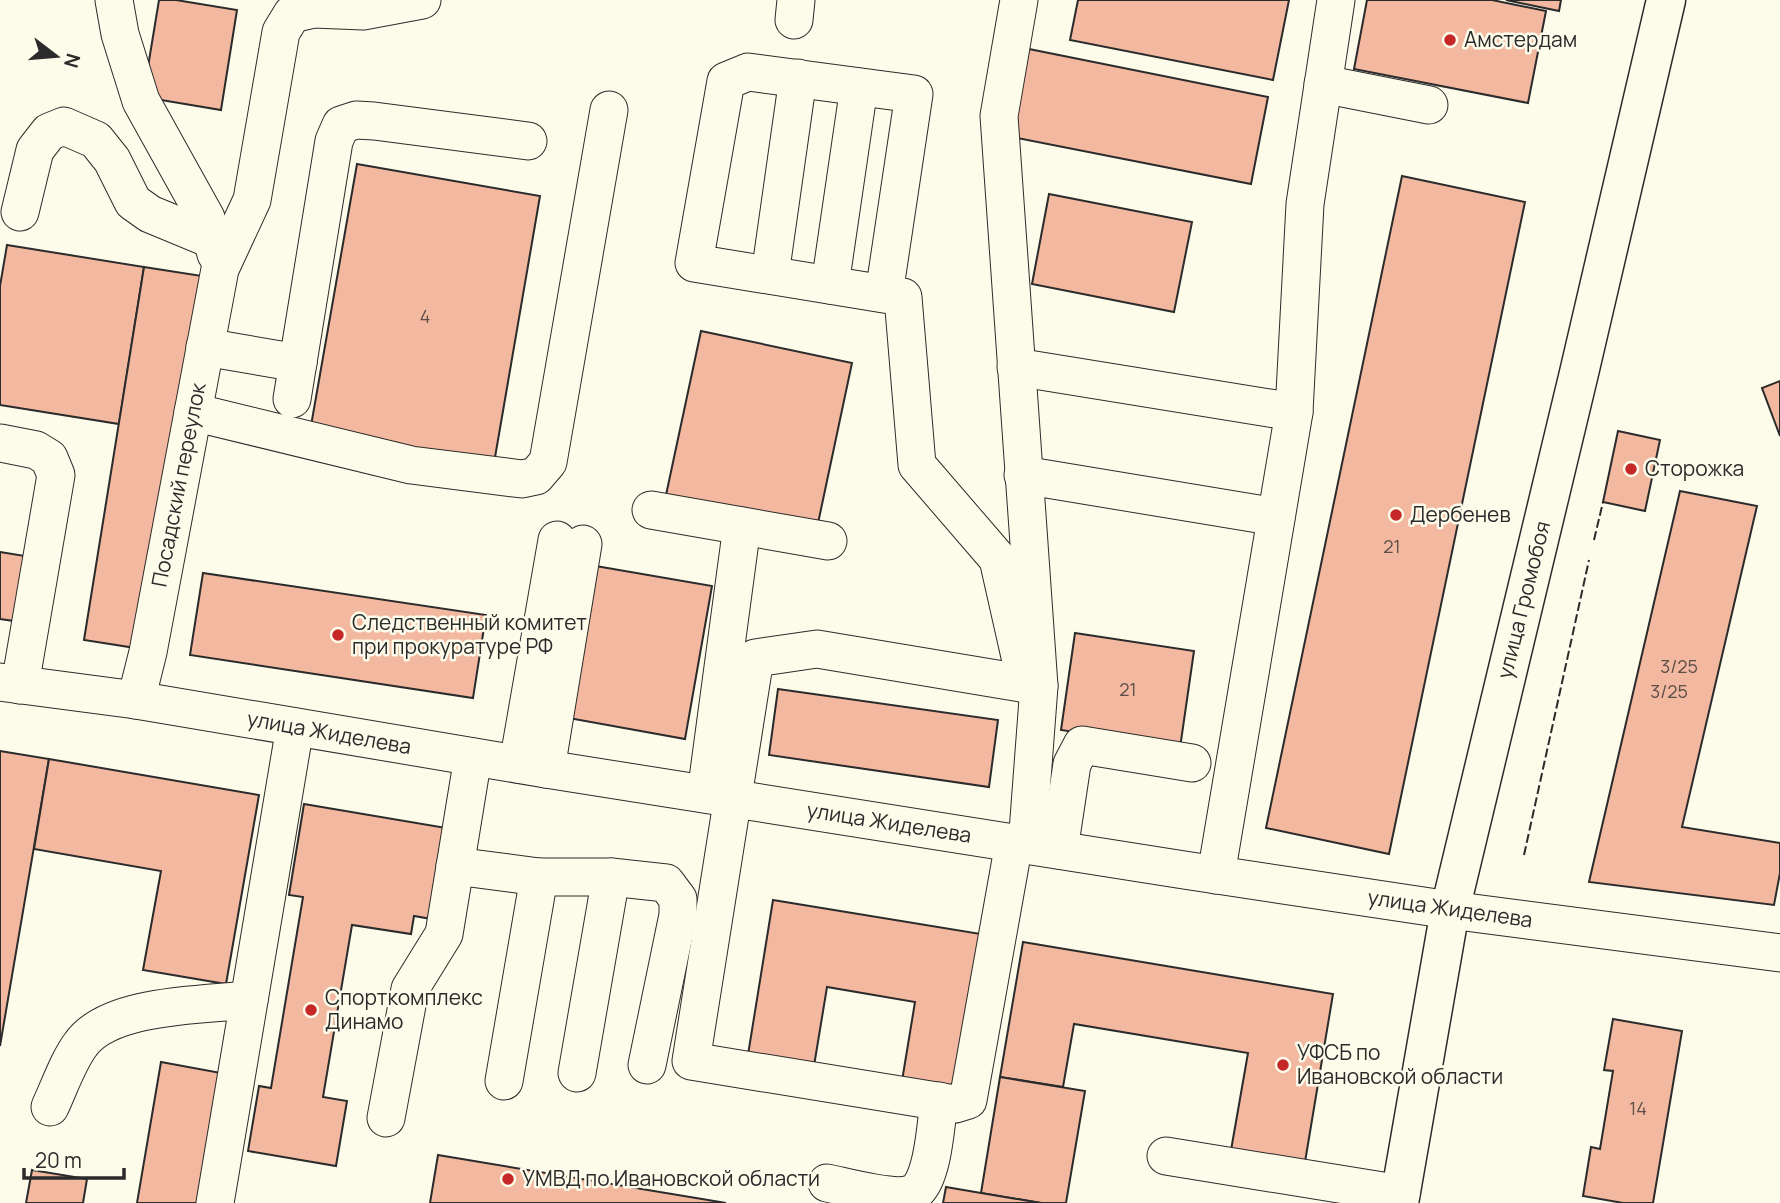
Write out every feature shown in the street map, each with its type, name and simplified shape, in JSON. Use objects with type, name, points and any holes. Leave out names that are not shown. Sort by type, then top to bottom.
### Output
[{"type":"main road","name":"улица Громобоя","points":[[1400,1199],[1450,910],[1666,0]]},
{"type":"street","points":[[114,0],[120,34],[141,102],[206,218],[216,254]]},
{"type":"street","name":"Посадский переулок","points":[[136,700],[148,652],[205,347],[216,254],[252,200],[281,32],[292,13],[314,9],[363,10],[422,0]]},
{"type":"street","points":[[1019,0],[999,116],[1039,686],[1033,846]]},
{"type":"street","points":[[1216,875],[1294,412],[1305,204],[1336,0]]},
{"type":"street","points":[[884,294],[914,94],[748,72],[726,81],[694,263],[770,275],[884,294],[903,297],[917,465],[998,559],[1021,661],[1039,686]]},
{"type":"street","points":[[770,275],[798,78]]},
{"type":"street","points":[[1324,85],[1429,105]]},
{"type":"street","points":[[830,285],[859,87]]},
{"type":"street","points":[[193,412],[411,465],[522,479],[536,476],[548,462],[609,110]]},
{"type":"street","points":[[292,399],[334,141],[341,125],[356,120],[374,121],[528,141]]},
{"type":"street","points":[[20,212],[35,150],[49,132],[64,126],[96,140],[112,160],[133,202],[216,254]]},
{"type":"street","points":[[205,347],[298,363]]},
{"type":"street","points":[[1016,367],[1294,412]]},
{"type":"street","points":[[0,443],[36,450],[49,458],[56,475],[10,683]]},
{"type":"street","points":[[1023,475],[1276,517]]},
{"type":"street","points":[[651,510],[828,541]]},
{"type":"street","points":[[742,526],[719,796],[691,1061],[955,1104],[968,1100],[1033,846],[1082,745],[1192,762]]},
{"type":"street","points":[[532,767],[570,542]]},
{"type":"street","points":[[719,796],[755,658],[817,649],[1039,686]]},
{"type":"street","name":"улица Жиделева","points":[[10,683],[136,700],[532,767],[1216,875],[1450,910],[1780,953]]},
{"type":"street","points":[[215,1203],[295,727]]},
{"type":"street","points":[[386,1118],[410,989],[444,934],[472,757]]},
{"type":"street","points":[[455,866],[539,877],[611,877],[666,883],[678,899],[678,915],[647,1065]]},
{"type":"street","points":[[504,1081],[539,877]]},
{"type":"street","points":[[578,1073],[611,877]]},
{"type":"street","points":[[50,1107],[81,1044],[100,1026],[147,1010],[249,1000]]},
{"type":"street","points":[[827,1183],[897,1196],[914,1193],[926,1180],[939,1101]]},
{"type":"street","points":[[1166,1156],[1400,1199]]},
{"type":"building","points":[[159,0],[176,0],[237,10],[221,110],[143,97]]},
{"type":"building","points":[[1078,0],[1289,0],[1273,80],[1070,40]]},
{"type":"building","name":"Амстердам","points":[[1367,0],[1492,0],[1546,11],[1528,103],[1354,69]]},
{"type":"building","points":[[1506,0],[1561,0],[1559,11]]},
{"type":"building","points":[[1029,49],[1268,97],[1251,184],[1012,137]]},
{"type":"building","points":[[357,164],[540,196],[493,469],[309,437]]},
{"type":"building","name":"Дербенев","points":[[1402,176],[1525,202],[1389,854],[1266,828]]},
{"type":"building","points":[[1049,194],[1192,222],[1174,312],[1032,284]]},
{"type":"building","points":[[7,245],[144,267],[119,424],[0,405],[0,286]]},
{"type":"building","points":[[144,267],[202,276],[142,649],[84,640]]},
{"type":"building","points":[[701,331],[852,363],[817,528],[666,495]]},
{"type":"building","points":[[1780,381],[1780,436],[1762,388]]},
{"type":"building","points":[[1618,431],[1660,440],[1645,511],[1603,502]]},
{"type":"building","points":[[1680,491],[1757,506],[1682,827],[1780,843],[1780,873],[1774,905],[1589,882]]},
{"type":"building","points":[[0,552],[25,556],[14,621],[0,619]]},
{"type":"building","points":[[590,565],[712,586],[685,739],[563,717]]},
{"type":"building","name":"Следственный комитет при прокуратуре РФ","points":[[203,573],[486,615],[473,698],[190,655]]},
{"type":"building","points":[[1075,633],[1194,651],[1180,748],[1061,730]]},
{"type":"building","points":[[778,689],[998,720],[989,787],[769,755]]},
{"type":"building","points":[[0,751],[49,759],[0,1046]]},
{"type":"building","points":[[49,759],[259,795],[226,984],[143,970],[161,871],[34,849]]},
{"type":"building","name":"Спорткомплекс Динамо","points":[[304,804],[458,830],[443,921],[414,916],[411,934],[352,925],[323,1097],[347,1101],[336,1166],[248,1151],[259,1086],[271,1088],[303,897],[289,895]]},
{"type":"building","points":[[773,900],[993,936],[966,1097],[901,1087],[915,1002],[827,987],[813,1072],[747,1061]]},
{"type":"building","name":"УФСБ по Ивановской области","points":[[1023,942],[1333,994],[1304,1168],[1230,1156],[1248,1053],[1074,1024],[1063,1087],[1000,1077]]},
{"type":"building","points":[[1613,1019],[1682,1031],[1653,1203],[1623,1203],[1583,1196],[1591,1147],[1600,1149],[1613,1071],[1604,1070]]},
{"type":"building","points":[[161,1062],[221,1073],[199,1203],[137,1203]]},
{"type":"building","points":[[1000,1077],[1085,1091],[1066,1203],[1041,1203],[981,1193]]},
{"type":"building","name":"УМВД по Ивановской области","points":[[438,1155],[726,1203],[430,1203]]},
{"type":"building","points":[[32,1170],[87,1179],[83,1203],[26,1203]]},
{"type":"building","points":[[946,1187],[981,1193],[1041,1203],[943,1203]]},
{"type":"fence","points":[[1594,540],[1603,502]]},
{"type":"fence","points":[[1524,855],[1589,560]]},
{"type":"place","name":"Амстердам","points":[[1450,40]]},
{"type":"place","name":"Сторожка","points":[[1631,469]]},
{"type":"place","name":"Дербенев","points":[[1396,515]]},
{"type":"place","name":"Следственный комитет при прокуратуре РФ","points":[[338,635]]},
{"type":"place","name":"Спорткомплекс Динамо","points":[[311,1010]]},
{"type":"place","name":"УФСБ по Ивановской области","points":[[1283,1065]]},
{"type":"place","name":"УМВД по Ивановской области","points":[[508,1179]]}]
